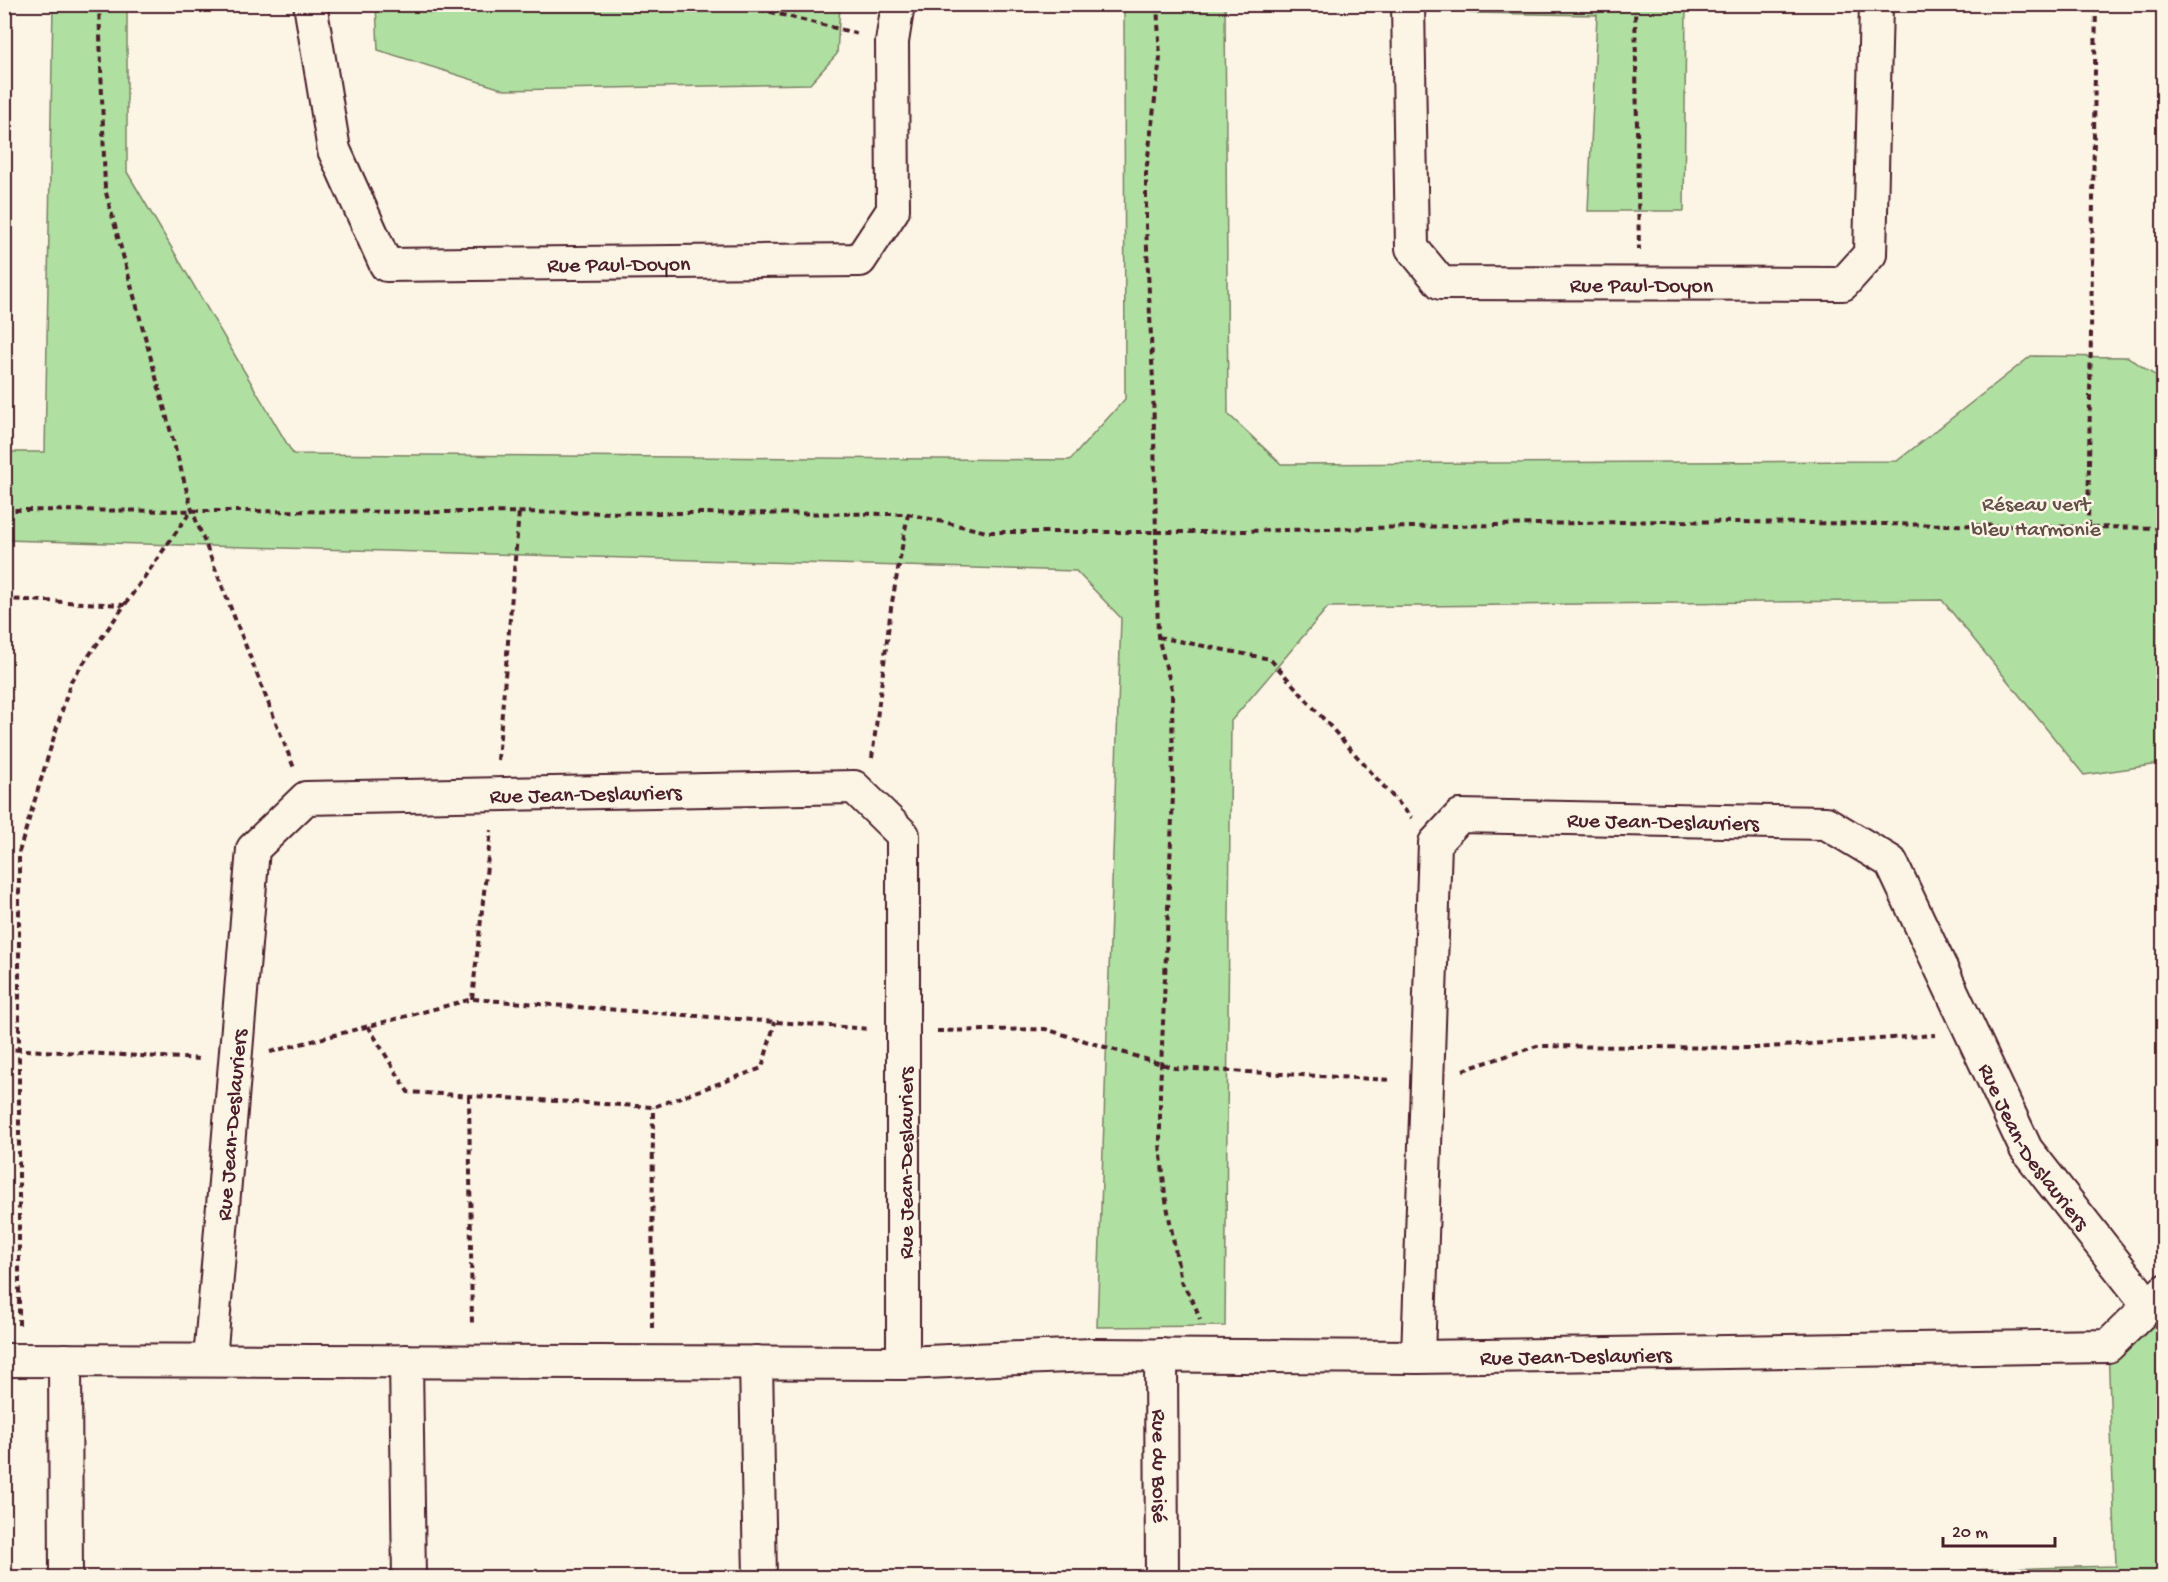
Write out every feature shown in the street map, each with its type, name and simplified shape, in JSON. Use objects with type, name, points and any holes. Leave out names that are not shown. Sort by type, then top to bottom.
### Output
[{"type":"street","name":"Rue Paul-Doyon","points":[[310,4],[334,150],[386,265],[860,260],[893,210],[892,42],[897,4]]},
{"type":"street","name":"Rue Paul-Doyon","points":[[1408,4],[1412,248],[1441,283],[1843,285],[1870,254],[1876,4]]},
{"type":"street","name":"Rue Jean-Deslauriers","points":[[210,1360],[254,849],[306,798],[854,787],[903,835],[903,1363]]},
{"type":"street","name":"Rue Jean-Deslauriers","points":[[11,1360],[903,1363],[1092,1355],[1418,1357],[2108,1346],[2156,1299],[2026,1149],[1892,862],[1826,823],[1460,816],[1435,843]]},
{"type":"street","points":[[1418,1357],[1435,843]]},
{"type":"street","name":"Rue du Boisé","points":[[1161,1355],[1162,1578]]},
{"type":"street","points":[[65,1360],[66,1578]]},
{"type":"street","points":[[406,1361],[409,1578]]},
{"type":"street","points":[[756,1362],[760,1578]]},
{"type":"path","points":[[99,4],[105,189],[192,510],[306,798]]},
{"type":"path","points":[[739,4],[892,42]]},
{"type":"path","points":[[1157,4],[1160,58],[1146,174],[1158,637],[1172,689],[1173,704],[1173,795],[1161,1064],[1160,1144],[1165,1195],[1181,1281],[1196,1305],[1202,1326]]},
{"type":"path","points":[[1635,4],[1640,284]]},
{"type":"path","points":[[2088,527],[2096,4]]},
{"type":"path","points":[[4,510],[908,514],[987,532],[1203,532],[1666,521],[2163,528]]},
{"type":"path","points":[[11,1360],[19,1048],[19,852],[71,681],[192,510]]},
{"type":"path","points":[[472,999],[495,795],[519,512]]},
{"type":"path","points":[[867,800],[891,608],[908,514]]},
{"type":"path","points":[[4,599],[125,605]]},
{"type":"path","points":[[1158,637],[1270,659],[1435,843]]},
{"type":"path","points":[[4,1049],[236,1061],[472,999],[904,1032],[1045,1029],[1175,1068],[1427,1082],[1537,1046],[1755,1048],[1971,1032]]},
{"type":"path","points":[[368,1026],[408,1092],[653,1107],[762,1068],[775,1022]]},
{"type":"path","points":[[470,1096],[472,1327]]},
{"type":"path","points":[[652,1339],[653,1107]]},
{"type":"green space","points":[[376,4],[840,5],[837,54],[810,84],[505,90],[378,50]]},
{"type":"green space","points":[[1472,4],[1686,5],[1684,211],[1588,211],[1597,15],[1471,13]]},
{"type":"green space","name":"Réseau vert bleu Harmonie","points":[[53,5],[127,5],[127,172],[293,454],[1070,460],[1125,399],[1124,5],[1225,5],[1228,414],[1281,464],[1897,461],[2031,356],[2128,357],[2163,381],[2163,753],[2159,764],[2084,775],[1942,600],[1328,607],[1231,721],[1225,1326],[1097,1327],[1121,618],[1076,571],[5,540],[5,452],[45,452]]},
{"type":"green space","points":[[2163,1291],[2163,1577],[1643,1578],[2116,1566],[2108,1346]]}]
